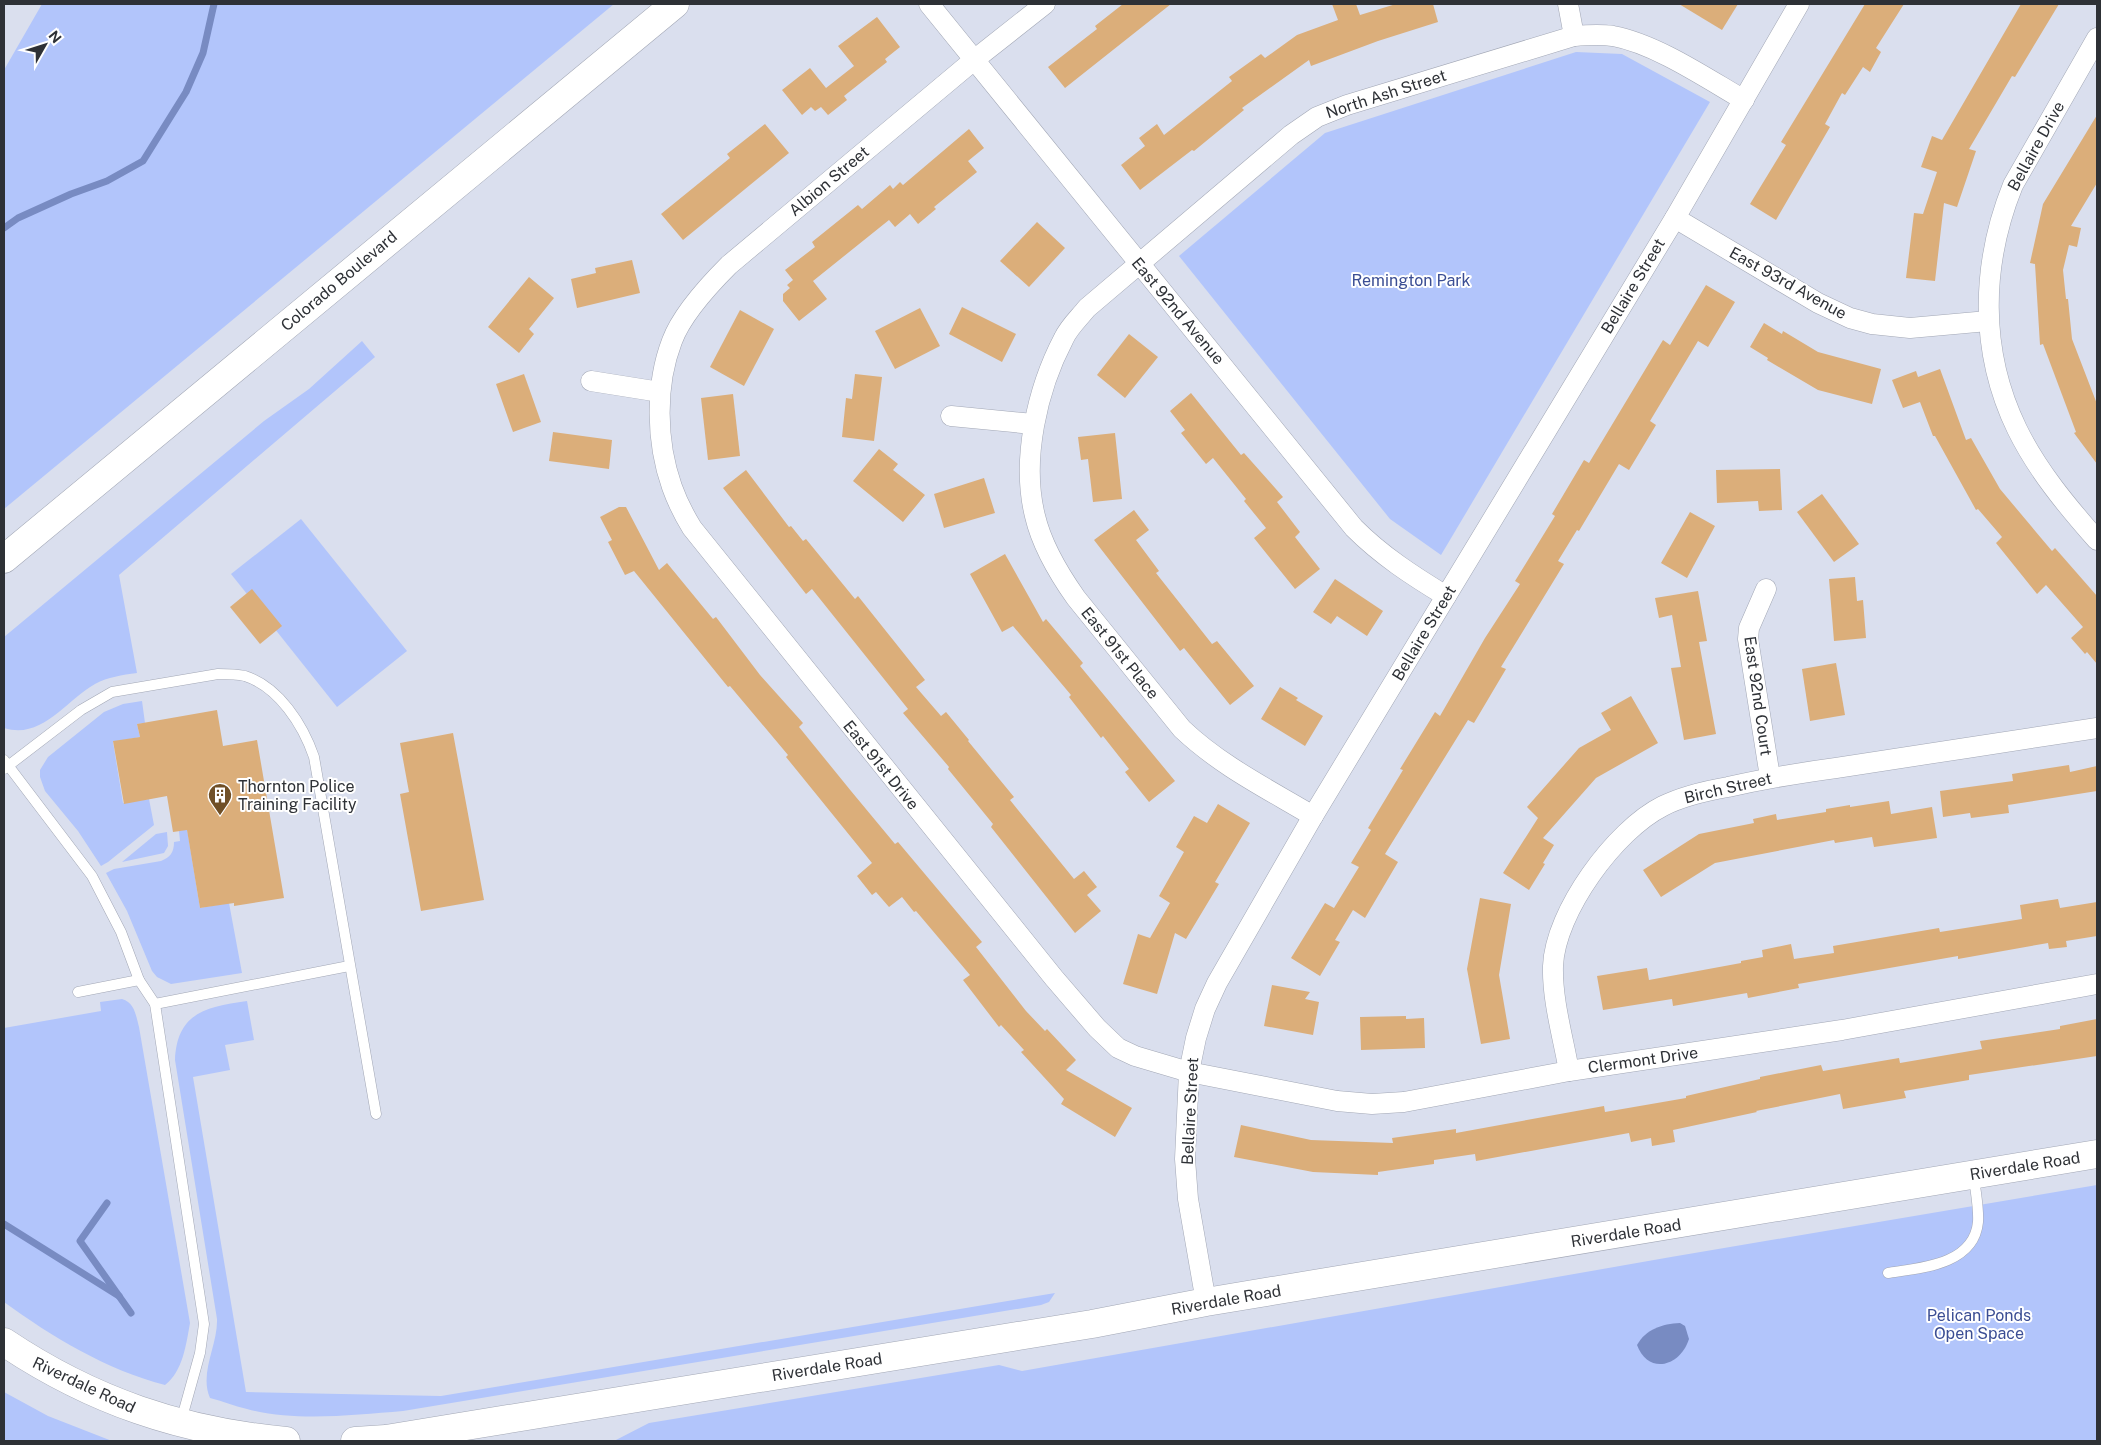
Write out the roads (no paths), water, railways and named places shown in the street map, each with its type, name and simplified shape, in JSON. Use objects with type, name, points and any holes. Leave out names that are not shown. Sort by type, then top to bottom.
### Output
[{"type":"street","name":"Colorado Boulevard","points":[[4,559],[675,4]]},
{"type":"street","name":"East 92nd Avenue","points":[[928,4],[1354,528],[1376,550],[1404,571],[1446,596]]},
{"type":"street","name":"Albion Street","points":[[660,392],[672,340],[708,286],[729,265],[974,60],[1045,4]]},
{"type":"street","points":[[1568,4],[1574,36]]},
{"type":"street","name":"Bellaire Street","points":[[1206,1302],[1188,1199],[1185,1159],[1189,1072],[1196,1038],[1205,1009],[1218,982],[1313,816],[1674,218],[1799,4]]},
{"type":"street","name":"North Ash Street","points":[[1034,424],[1048,372],[1064,337],[1087,308],[1292,135],[1317,117],[1347,105],[1574,36],[1596,34],[1614,36],[1635,42],[1744,100]]},
{"type":"street","name":"Bellaire Drive","points":[[1988,321],[1989,278],[1994,242],[2006,202],[2013,185],[2097,38]]},
{"type":"street","name":"East 93rd Avenue","points":[[1674,218],[1818,303],[1850,318],[1872,324],[1910,328],[1988,321]]},
{"type":"street","points":[[1988,321],[1995,368],[2008,410],[2018,431],[2050,483],[2097,540]]},
{"type":"street","points":[[591,381],[660,392]]},
{"type":"street","name":"East 91st Drive","points":[[660,392],[662,439],[671,486],[692,528],[708,550],[1054,978],[1097,1028],[1118,1048],[1135,1056],[1189,1072]]},
{"type":"street","points":[[951,416],[1034,424]]},
{"type":"street","name":"East 91st Place","points":[[1034,424],[1031,487],[1035,516],[1042,538],[1063,580],[1182,729],[1202,748],[1218,760],[1313,816]]},
{"type":"street","name":"East 92nd Court","points":[[1766,589],[1749,628],[1748,639],[1770,778]]},
{"type":"street","name":"Birch Street","points":[[1569,1071],[1556,1001],[1553,966],[1560,932],[1588,879],[1625,834],[1662,806],[1692,794],[1770,778],[2097,728]]},
{"type":"street","name":"Clermont Drive","points":[[1189,1072],[1337,1101],[1372,1104],[1404,1102],[1569,1071],[1842,1030],[2097,984]]},
{"type":"street","name":"Riverdale Road","points":[[355,1441],[386,1438],[1034,1334],[1161,1312],[1206,1302],[2097,1154]]},
{"type":"street","name":"Riverdale Road","points":[[4,1342],[58,1376],[137,1411],[217,1433],[286,1441]]},
{"type":"lane","points":[[180,1424],[200,1353],[204,1324],[155,1004],[139,980],[120,932],[92,876],[5,765],[81,710],[112,692],[218,674],[233,674],[246,676],[271,692],[292,716],[308,740],[314,757],[376,1114]]},
{"type":"lane","points":[[155,1004],[349,966]]},
{"type":"lane","points":[[78,992],[139,980]]},
{"type":"lane","points":[[1888,1273],[1934,1266],[1959,1254],[1972,1240],[1978,1223],[1974,1175]]},
{"type":"waterway","points":[[4,228],[18,218],[71,194],[107,181],[143,161],[186,92],[203,53],[214,4]]},
{"type":"waterway","points":[[107,1203],[80,1241],[131,1313]]},
{"type":"waterway","points":[[4,1224],[119,1296]]},
{"type":"place","name":"Thornton Police Training Facility","points":[[220,816]]},
{"type":"park label","name":"Remington Park","points":[[1411,280]]},
{"type":"park label","name":"Pelican Ponds Open Space","points":[[1979,1324]]}]
